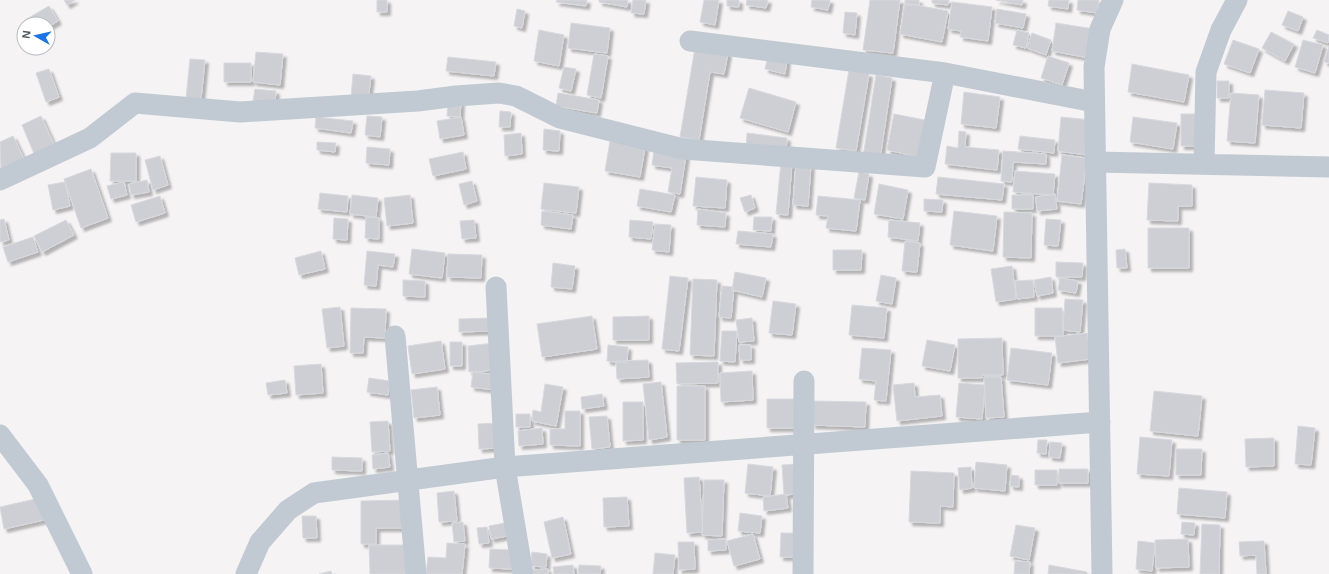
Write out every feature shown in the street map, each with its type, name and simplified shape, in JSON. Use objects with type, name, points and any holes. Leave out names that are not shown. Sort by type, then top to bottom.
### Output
[{"type":"street","points":[[1102,574],[1094,67],[1100,29],[1113,0]]},
{"type":"street","points":[[1204,164],[1206,72],[1221,30],[1237,0]]},
{"type":"street","points":[[690,41],[945,73],[1094,102]]},
{"type":"street","points":[[0,180],[90,138],[134,103],[240,112],[418,102],[499,93],[516,96],[560,118],[683,150],[925,167],[945,73]]},
{"type":"street","points":[[1095,162],[1329,167]]},
{"type":"street","points":[[496,287],[505,467],[523,574]]},
{"type":"street","points":[[395,336],[416,574]]},
{"type":"street","points":[[803,574],[804,382]]},
{"type":"street","points":[[246,574],[260,542],[288,510],[314,493],[505,467],[1100,422]]},
{"type":"street","points":[[0,435],[38,485],[82,574]]},
{"type":"building","points":[[64,0],[75,0],[67,5]]},
{"type":"building","points":[[377,0],[387,0],[387,12],[377,12]]},
{"type":"building","points":[[557,0],[587,0],[586,6],[556,2]]},
{"type":"building","points":[[599,0],[628,0],[627,7],[599,2]]},
{"type":"building","points":[[633,0],[646,0],[644,14],[631,13]]},
{"type":"building","points":[[704,0],[719,0],[715,25],[700,22]]},
{"type":"building","points":[[727,0],[739,0],[739,7],[727,6]]},
{"type":"building","points":[[747,0],[768,0],[766,8],[746,5]]},
{"type":"building","points":[[812,0],[830,0],[828,10],[811,7]]},
{"type":"building","points":[[870,0],[900,0],[893,53],[863,50]]},
{"type":"building","points":[[905,0],[919,0],[919,5],[905,5]]},
{"type":"building","points":[[932,0],[949,0],[948,5],[932,3]]},
{"type":"building","points":[[996,0],[1023,0],[1022,5]]},
{"type":"building","points":[[1049,0],[1069,0],[1068,9],[1048,6]]},
{"type":"building","points":[[1078,0],[1099,0],[1097,13],[1077,10]]},
{"type":"building","points":[[952,2],[992,7],[988,41],[960,37],[961,31],[948,29]]},
{"type":"building","points":[[905,3],[948,11],[942,42],[900,34]]},
{"type":"building","points":[[49,6],[55,16],[32,16]]},
{"type":"building","points":[[517,9],[525,11],[522,28],[514,26]]},
{"type":"building","points":[[997,9],[1026,14],[1023,28],[995,23]]},
{"type":"building","points":[[1288,11],[1303,17],[1298,31],[1282,25]]},
{"type":"building","points":[[845,12],[857,13],[855,35],[843,33]]},
{"type":"building","points":[[571,23],[610,28],[607,53],[568,48]]},
{"type":"building","points":[[1056,23],[1094,29],[1089,58],[1052,51]]},
{"type":"building","points":[[539,30],[564,35],[559,66],[534,61]]},
{"type":"building","points":[[1017,30],[1029,33],[1026,48],[1013,45]]},
{"type":"building","points":[[1317,30],[1329,35],[1328,43],[1313,38]]},
{"type":"building","points":[[1271,32],[1294,44],[1285,61],[1262,48]]},
{"type":"building","points":[[1032,33],[1051,40],[1046,55],[1027,48]]},
{"type":"building","points":[[1233,40],[1259,49],[1250,73],[1224,64]]},
{"type":"building","points":[[1303,40],[1323,45],[1315,73],[1295,67]]},
{"type":"building","points":[[1329,46],[1329,63],[1324,62]]},
{"type":"building","points":[[695,48],[728,53],[724,74],[710,72],[699,140],[680,137]]},
{"type":"building","points":[[256,52],[283,54],[280,85],[253,82]]},
{"type":"building","points":[[594,54],[608,56],[601,98],[587,95]]},
{"type":"building","points":[[768,56],[787,60],[785,74],[765,69]]},
{"type":"building","points":[[1048,56],[1069,63],[1062,85],[1041,78]]},
{"type":"building","points":[[448,57],[496,62],[494,76],[446,71]]},
{"type":"building","points":[[190,59],[205,60],[201,99],[186,98]]},
{"type":"building","points":[[224,63],[251,63],[251,82],[224,82]]},
{"type":"building","points":[[1132,64],[1189,75],[1184,102],[1128,92]]},
{"type":"building","points":[[564,67],[576,69],[571,91],[559,88]]},
{"type":"building","points":[[49,69],[59,97],[46,102],[36,73]]},
{"type":"building","points":[[849,70],[869,74],[856,151],[836,148]]},
{"type":"building","points":[[353,74],[371,76],[368,100],[351,98]]},
{"type":"building","points":[[876,75],[892,78],[880,159],[863,157]]},
{"type":"building","points":[[1217,81],[1229,81],[1229,98],[1217,98]]},
{"type":"building","points":[[749,88],[796,102],[788,132],[740,118]]},
{"type":"building","points":[[255,89],[276,91],[275,103],[253,101]]},
{"type":"building","points":[[1265,90],[1304,93],[1301,128],[1262,125]]},
{"type":"building","points":[[964,92],[1000,97],[996,128],[961,124]]},
{"type":"building","points":[[558,93],[599,100],[597,113],[556,106]]},
{"type":"building","points":[[1231,93],[1259,95],[1255,143],[1227,141]]},
{"type":"building","points":[[448,101],[461,102],[460,117],[447,116]]},
{"type":"building","points":[[500,111],[511,112],[510,127],[499,127]]},
{"type":"building","points":[[894,114],[930,121],[924,158],[887,150]]},
{"type":"building","points":[[1181,114],[1197,114],[1197,146],[1181,146]]},
{"type":"building","points":[[41,116],[55,147],[35,156],[22,125]]},
{"type":"building","points":[[367,116],[382,117],[380,137],[365,135]]},
{"type":"building","points":[[316,117],[353,121],[351,133],[315,128]]},
{"type":"building","points":[[461,117],[464,135],[440,139],[437,121]]},
{"type":"building","points":[[1061,117],[1091,120],[1087,155],[1058,151]]},
{"type":"building","points":[[1133,117],[1177,123],[1173,149],[1130,142]]},
{"type":"building","points":[[544,129],[560,131],[559,151],[543,150]]},
{"type":"building","points":[[959,131],[966,132],[965,147],[999,150],[997,170],[945,164],[947,146],[958,148]]},
{"type":"building","points":[[521,133],[522,154],[505,156],[504,135]]},
{"type":"building","points":[[747,133],[787,138],[786,152],[746,148]]},
{"type":"building","points":[[13,136],[24,159],[1,170],[0,142]]},
{"type":"building","points":[[1020,136],[1055,140],[1054,153],[1018,149]]},
{"type":"building","points":[[610,141],[645,147],[640,177],[605,171]]},
{"type":"building","points":[[317,142],[336,143],[335,152],[317,150]]},
{"type":"building","points":[[367,147],[390,149],[389,165],[366,163]]},
{"type":"building","points":[[654,150],[686,155],[680,194],[668,192],[672,168],[652,165]]},
{"type":"building","points":[[1003,151],[1046,154],[1046,164],[1013,162],[1012,182],[1001,181]]},
{"type":"building","points":[[463,152],[466,169],[433,176],[429,159]]},
{"type":"building","points":[[111,153],[136,153],[136,181],[110,181]]},
{"type":"building","points":[[1062,155],[1087,158],[1081,204],[1057,201]]},
{"type":"building","points":[[160,156],[168,185],[153,190],[145,160]]},
{"type":"building","points":[[781,162],[792,163],[788,215],[776,214]]},
{"type":"building","points":[[796,164],[811,165],[808,206],[793,205]]},
{"type":"building","points":[[91,169],[108,218],[81,228],[64,179]]},
{"type":"building","points":[[1015,171],[1055,174],[1053,195],[1013,192]]},
{"type":"building","points":[[859,172],[869,174],[865,200],[854,198]]},
{"type":"building","points":[[696,177],[727,180],[725,208],[693,206]]},
{"type":"building","points":[[938,177],[1004,184],[1002,200],[936,194]]},
{"type":"building","points":[[147,180],[149,192],[131,195],[129,184]]},
{"type":"building","points":[[472,181],[477,201],[464,205],[459,184]]},
{"type":"building","points":[[65,182],[70,206],[53,210],[48,185]]},
{"type":"building","points":[[124,182],[127,195],[111,199],[107,186]]},
{"type":"building","points":[[544,183],[579,187],[576,213],[541,209]]},
{"type":"building","points":[[1149,183],[1192,185],[1192,206],[1178,206],[1178,221],[1147,220]]},
{"type":"building","points":[[879,184],[908,190],[903,219],[874,214]]},
{"type":"building","points":[[640,189],[675,195],[671,212],[637,206]]},
{"type":"building","points":[[320,193],[348,196],[347,212],[318,209]]},
{"type":"building","points":[[1055,194],[1057,209],[1037,211],[1036,197]]},
{"type":"building","points":[[352,195],[378,198],[376,217],[350,214]]},
{"type":"building","points":[[410,195],[413,223],[387,226],[384,198]]},
{"type":"building","points":[[751,195],[755,208],[745,212],[740,198]]},
{"type":"building","points":[[1012,195],[1033,195],[1033,209],[1012,209]]},
{"type":"building","points":[[160,196],[165,213],[136,222],[131,205]]},
{"type":"building","points":[[818,196],[860,200],[856,231],[826,228],[828,216],[816,215]]},
{"type":"building","points":[[924,199],[943,200],[942,212],[924,211]]},
{"type":"building","points":[[698,209],[726,213],[725,227],[697,225]]},
{"type":"building","points":[[542,211],[573,215],[571,229],[541,225]]},
{"type":"building","points":[[954,211],[997,216],[993,251],[950,245]]},
{"type":"building","points":[[1004,212],[1032,213],[1031,258],[1003,257]]},
{"type":"building","points":[[366,217],[379,218],[379,239],[365,238]]},
{"type":"building","points":[[754,217],[772,217],[771,231],[753,230]]},
{"type":"building","points":[[334,218],[348,219],[347,240],[333,239]]},
{"type":"building","points":[[4,219],[9,240],[0,242],[0,220]]},
{"type":"building","points":[[1046,219],[1061,220],[1058,246],[1044,245]]},
{"type":"building","points":[[66,220],[74,235],[42,252],[34,236]]},
{"type":"building","points":[[474,220],[476,238],[462,239],[460,221]]},
{"type":"building","points":[[630,220],[653,222],[651,239],[629,237]]},
{"type":"building","points":[[889,220],[920,223],[918,241],[888,237]]},
{"type":"building","points":[[655,224],[671,225],[669,252],[652,250]]},
{"type":"building","points":[[1148,228],[1189,228],[1189,268],[1148,268]]},
{"type":"building","points":[[738,231],[773,234],[771,247],[736,244]]},
{"type":"building","points":[[33,237],[38,252],[8,262],[3,247]]},
{"type":"building","points":[[905,241],[920,243],[917,272],[902,271]]},
{"type":"building","points":[[412,249],[445,253],[442,278],[409,274]]},
{"type":"building","points":[[1125,249],[1127,268],[1117,268],[1116,250]]},
{"type":"building","points":[[833,250],[862,250],[861,270],[833,270]]},
{"type":"building","points":[[321,251],[325,269],[299,275],[295,258]]},
{"type":"building","points":[[367,251],[395,254],[393,267],[378,265],[376,286],[364,285]]},
{"type":"building","points":[[448,254],[482,255],[481,278],[447,277]]},
{"type":"building","points":[[1056,262],[1083,263],[1082,277],[1056,277]]},
{"type":"building","points":[[553,263],[575,266],[572,289],[551,287]]},
{"type":"building","points":[[1012,266],[1016,299],[996,302],[991,269]]},
{"type":"building","points":[[735,272],[766,278],[762,297],[732,290]]},
{"type":"building","points":[[881,275],[896,278],[892,304],[876,301]]},
{"type":"building","points":[[670,276],[688,278],[679,351],[662,349]]},
{"type":"building","points":[[1051,277],[1053,293],[1037,296],[1034,280]]},
{"type":"building","points":[[1060,278],[1078,281],[1076,293],[1058,290]]},
{"type":"building","points":[[693,279],[717,280],[714,356],[690,355]]},
{"type":"building","points":[[403,280],[425,281],[425,297],[403,296]]},
{"type":"building","points":[[1033,280],[1034,297],[1017,299],[1015,281]]},
{"type":"building","points":[[722,286],[734,287],[731,318],[719,317]]},
{"type":"building","points":[[1065,299],[1083,300],[1080,332],[1063,330]]},
{"type":"building","points":[[773,301],[796,304],[792,335],[769,333]]},
{"type":"building","points":[[852,305],[887,308],[884,338],[849,335]]},
{"type":"building","points":[[340,307],[344,346],[327,348],[322,309]]},
{"type":"building","points":[[351,308],[386,309],[385,338],[364,337],[363,353],[350,353]]},
{"type":"building","points":[[1035,308],[1062,308],[1063,336],[1035,336]]},
{"type":"building","points":[[592,316],[597,349],[542,357],[537,324]]},
{"type":"building","points":[[649,316],[649,340],[613,340],[613,317]]},
{"type":"building","points":[[492,318],[492,331],[459,332],[459,319]]},
{"type":"building","points":[[752,318],[754,341],[739,342],[736,320]]},
{"type":"building","points":[[722,331],[737,331],[735,362],[720,361]]},
{"type":"building","points":[[1087,333],[1091,359],[1058,363],[1055,337]]},
{"type":"building","points":[[1002,338],[1003,375],[982,375],[982,378],[958,378],[958,339]]},
{"type":"building","points":[[927,340],[955,345],[950,371],[922,366]]},
{"type":"building","points":[[441,341],[445,369],[412,374],[408,346]]},
{"type":"building","points":[[450,342],[462,342],[462,366],[450,366]]},
{"type":"building","points":[[494,343],[496,370],[469,372],[468,346]]},
{"type":"building","points":[[608,345],[628,347],[627,363],[607,361]]},
{"type":"building","points":[[739,345],[751,345],[751,360],[740,360]]},
{"type":"building","points":[[862,348],[891,350],[886,401],[874,400],[876,381],[859,379]]},
{"type":"building","points":[[1011,348],[1052,353],[1048,385],[1007,380]]},
{"type":"building","points":[[648,360],[649,377],[617,379],[616,361]]},
{"type":"building","points":[[718,362],[718,383],[677,384],[676,363]]},
{"type":"building","points":[[321,364],[323,393],[296,395],[294,366]]},
{"type":"building","points":[[752,371],[753,400],[721,402],[720,373]]},
{"type":"building","points":[[473,372],[497,375],[495,390],[471,387]]},
{"type":"building","points":[[984,377],[1001,377],[1004,417],[986,418]]},
{"type":"building","points":[[369,378],[390,381],[388,395],[367,392]]},
{"type":"building","points":[[285,380],[287,393],[268,395],[266,383]]},
{"type":"building","points":[[661,382],[667,437],[649,440],[643,384]]},
{"type":"building","points":[[914,383],[915,397],[940,395],[942,416],[897,421],[893,385]]},
{"type":"building","points":[[959,383],[985,385],[982,419],[956,417]]},
{"type":"building","points":[[545,384],[563,387],[556,426],[532,421],[533,410],[541,412]]},
{"type":"building","points":[[677,386],[705,386],[705,440],[677,440]]},
{"type":"building","points":[[437,387],[440,415],[414,418],[411,390]]},
{"type":"building","points":[[1154,391],[1202,396],[1198,436],[1150,431]]},
{"type":"building","points":[[602,394],[604,406],[582,409],[581,397]]},
{"type":"building","points":[[767,399],[800,399],[800,428],[767,428]]},
{"type":"building","points":[[813,401],[866,402],[865,427],[812,425]]},
{"type":"building","points":[[623,402],[643,402],[643,440],[623,441]]},
{"type":"building","points":[[565,411],[580,411],[580,446],[550,445],[550,429],[565,429]]},
{"type":"building","points":[[516,414],[530,414],[530,427],[516,427]]},
{"type":"building","points":[[607,416],[610,447],[592,449],[589,417]]},
{"type":"building","points":[[388,421],[390,451],[372,452],[370,422]]},
{"type":"building","points":[[498,423],[499,448],[479,449],[478,424]]},
{"type":"building","points":[[1298,426],[1315,428],[1311,465],[1295,464]]},
{"type":"building","points":[[542,428],[543,444],[519,446],[518,431]]},
{"type":"building","points":[[1140,437],[1172,440],[1169,476],[1137,474]]},
{"type":"building","points":[[1274,438],[1274,466],[1246,467],[1245,439]]},
{"type":"building","points":[[1038,440],[1047,440],[1046,454],[1037,453]]},
{"type":"building","points":[[1050,442],[1062,443],[1060,458],[1049,457]]},
{"type":"building","points":[[1176,449],[1202,449],[1201,475],[1176,475]]},
{"type":"building","points":[[388,453],[390,467],[373,469],[372,455]]},
{"type":"building","points":[[332,457],[362,458],[362,471],[332,470]]},
{"type":"building","points":[[976,462],[1007,465],[1005,491],[974,488]]},
{"type":"building","points":[[748,464],[773,467],[770,496],[745,493]]},
{"type":"building","points":[[797,464],[798,494],[784,495],[782,465]]},
{"type":"building","points":[[971,467],[972,488],[960,490],[958,468]]},
{"type":"building","points":[[1059,469],[1088,469],[1088,483],[1059,483]]},
{"type":"building","points":[[1035,470],[1057,470],[1057,485],[1035,485]]},
{"type":"building","points":[[911,471],[954,473],[953,507],[940,506],[940,523],[909,522]]},
{"type":"building","points":[[1011,475],[1019,476],[1019,487],[1010,486]]},
{"type":"building","points":[[699,477],[703,532],[687,533],[684,478]]},
{"type":"building","points":[[704,480],[724,480],[722,536],[702,535]]},
{"type":"building","points":[[1179,488],[1227,492],[1225,518],[1177,514]]},
{"type":"building","points":[[454,491],[457,521],[439,522],[437,493]]},
{"type":"building","points":[[786,494],[788,508],[764,511],[763,497]]},
{"type":"building","points":[[44,497],[48,519],[4,529],[0,507]]},
{"type":"building","points":[[627,497],[629,526],[604,527],[603,498]]},
{"type":"building","points":[[407,500],[408,528],[376,528],[376,544],[361,544],[361,501]]},
{"type":"building","points":[[740,513],[762,516],[760,533],[738,531]]},
{"type":"building","points":[[302,516],[316,516],[317,538],[303,538]]},
{"type":"building","points":[[563,517],[571,554],[552,558],[544,522]]},
{"type":"building","points":[[463,522],[465,541],[454,542],[452,523]]},
{"type":"building","points":[[1182,522],[1195,523],[1194,535],[1181,534]]},
{"type":"building","points":[[505,523],[507,536],[491,539],[489,526]]},
{"type":"building","points":[[1202,524],[1220,525],[1219,574],[1200,574]]},
{"type":"building","points":[[1016,525],[1035,528],[1029,560],[1010,556]]},
{"type":"building","points":[[487,527],[489,543],[479,544],[477,528]]},
{"type":"building","points":[[781,533],[794,533],[793,557],[780,557]]},
{"type":"building","points":[[753,534],[760,559],[734,566],[727,541]]},
{"type":"building","points":[[726,539],[726,550],[708,551],[708,540]]},
{"type":"building","points":[[1188,539],[1189,567],[1156,568],[1155,540]]},
{"type":"building","points":[[1138,541],[1155,543],[1152,571],[1136,569]]},
{"type":"building","points":[[1264,541],[1266,574],[1257,574],[1256,555],[1240,556],[1239,542]]},
{"type":"building","points":[[678,542],[694,542],[695,569],[679,570]]},
{"type":"building","points":[[447,543],[465,544],[462,574],[426,574],[428,557],[446,558]]},
{"type":"building","points":[[369,545],[405,545],[406,574],[370,574]]},
{"type":"building","points":[[490,549],[512,550],[512,569],[489,568]]},
{"type":"building","points":[[532,552],[547,554],[546,567],[531,566]]},
{"type":"building","points":[[655,553],[675,555],[673,574],[653,574]]},
{"type":"building","points":[[1015,561],[1030,562],[1029,574],[1014,574]]},
{"type":"building","points":[[573,565],[574,574],[554,574],[553,567]]},
{"type":"building","points":[[579,565],[601,566],[600,574],[578,574]]},
{"type":"building","points":[[1049,565],[1087,572],[1087,574],[1048,574]]},
{"type":"building","points":[[548,569],[548,574],[531,574],[531,570]]},
{"type":"building","points":[[331,571],[332,574],[319,574]]}]
